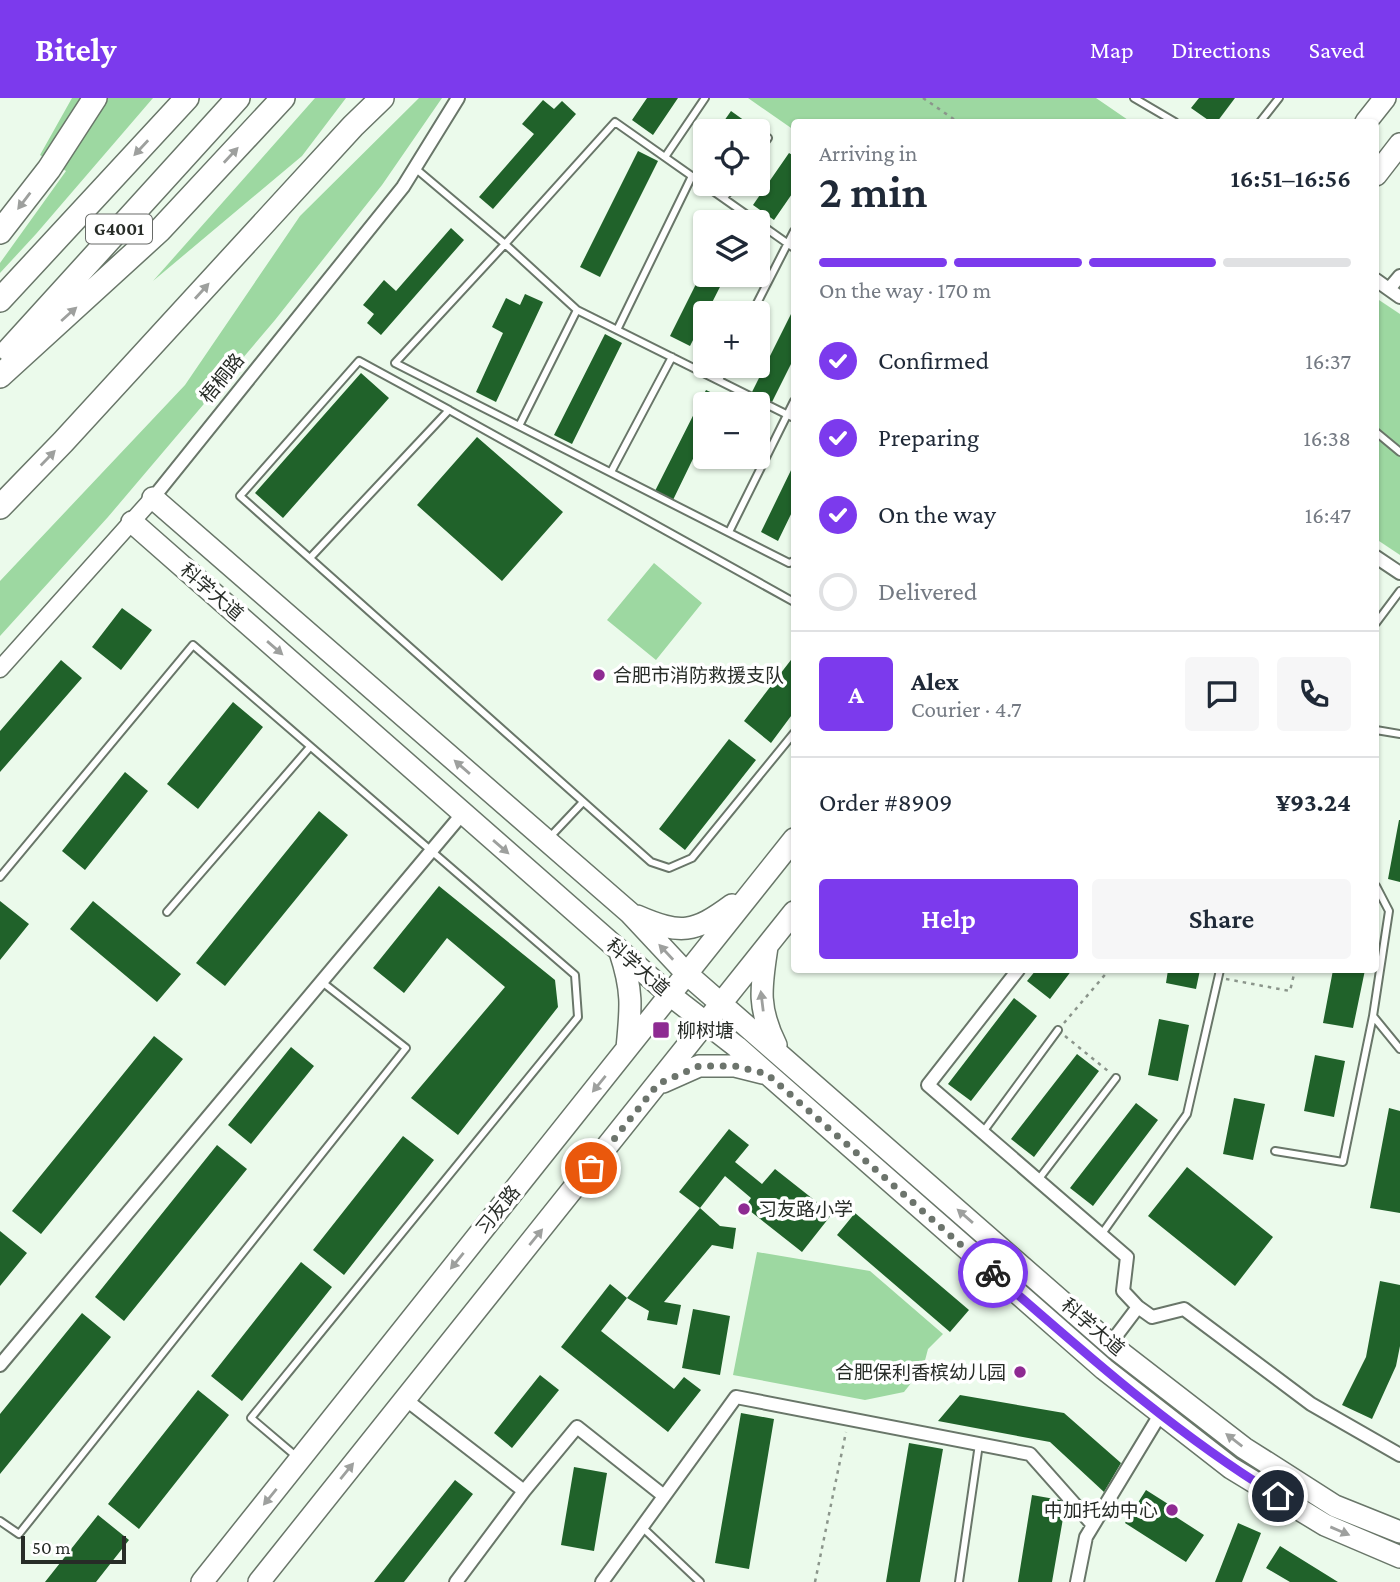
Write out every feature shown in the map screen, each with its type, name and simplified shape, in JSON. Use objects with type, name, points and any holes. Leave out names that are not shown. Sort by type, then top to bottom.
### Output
[{"type":"highway","points":[[0,232],[48,169],[95,98]]},
{"type":"highway","name":"G4001","points":[[0,300],[187,98]]},
{"type":"highway","name":"G4001","points":[[0,360],[238,98]]},
{"type":"highway","points":[[0,376],[160,230],[284,98]]},
{"type":"highway","points":[[353,126],[373,98]]},
{"type":"highway","points":[[0,507],[382,98]]},
{"type":"main road","points":[[1368,119],[1385,98]]},
{"type":"main road","points":[[1379,171],[1400,144]]},
{"type":"main road","name":"科学大道","points":[[153,498],[630,913],[687,974],[1110,1344],[1244,1448],[1335,1506],[1400,1532]]},
{"type":"main road","name":"科学大道","points":[[132,522],[670,995],[767,1074],[1104,1369],[1231,1468],[1314,1518],[1400,1557]]},
{"type":"main road","name":"习友路","points":[[202,1582],[791,843]]},
{"type":"main road","points":[[630,913],[666,928],[680,930],[710,921],[756,886]]},
{"type":"main road","points":[[259,1582],[791,916]]},
{"type":"main road","points":[[767,947],[761,989],[765,1022],[780,1053]]},
{"type":"main road","points":[[619,950],[629,981],[632,1006],[626,1049]]},
{"type":"main road","points":[[658,1084],[699,1066],[735,1066],[767,1074]]},
{"type":"street","name":"梧桐路","points":[[0,669],[153,498],[403,187],[458,98]]},
{"type":"street","points":[[1379,281],[1395,293],[1400,276]]},
{"type":"street","points":[[1379,559],[1400,573]]},
{"type":"street","points":[[0,1365],[463,813]]},
{"type":"street","points":[[1016,973],[928,1084],[1127,1257],[1123,1290],[1138,1307],[1152,1317],[1184,1308],[1311,1404],[1400,1455]]},
{"type":"street","points":[[1110,1344],[1138,1307]]},
{"type":"street","points":[[602,1582],[736,1397],[1030,1454],[1093,1525]]},
{"type":"street","points":[[405,1399],[524,1491]]},
{"type":"street","points":[[1077,1582],[1086,1537],[1161,1413]]},
{"type":"street","points":[[456,1582],[524,1491],[577,1427],[664,1496]]},
{"type":"lane","points":[[665,157],[705,98]]},
{"type":"lane","points":[[1134,98],[1170,119]]},
{"type":"lane","points":[[1262,119],[1279,98]]},
{"type":"lane","points":[[791,245],[615,122],[395,363],[791,562]]},
{"type":"lane","points":[[415,168],[505,244],[577,310],[791,416],[729,532]]},
{"type":"lane","points":[[618,330],[692,176]]},
{"type":"lane","points":[[758,301],[791,236]]},
{"type":"lane","points":[[519,426],[577,310]]},
{"type":"lane","points":[[611,472],[672,357]]},
{"type":"lane","points":[[791,601],[359,361],[240,496],[651,862],[669,868],[692,858],[791,737]]},
{"type":"lane","points":[[310,558],[449,410]]},
{"type":"lane","points":[[1379,434],[1400,452]]},
{"type":"lane","points":[[1379,619],[1400,591]]},
{"type":"lane","points":[[0,877],[193,645],[575,975],[578,1017],[251,1418],[300,1459]]},
{"type":"lane","points":[[1379,730],[1400,734]]},
{"type":"lane","points":[[167,912],[310,747]]},
{"type":"lane","points":[[547,841],[583,802]]},
{"type":"lane","points":[[1275,1151],[1343,1161],[1373,1016],[1389,911],[1379,892]]},
{"type":"lane","points":[[1101,1235],[1187,1114],[1219,973]]},
{"type":"lane","points":[[0,1521],[19,1534],[407,1048],[322,982]]},
{"type":"lane","points":[[1373,1016],[1400,1049]]},
{"type":"lane","points":[[983,1132],[1058,1030]]},
{"type":"lane","points":[[1038,1180],[1116,1078]]},
{"type":"lane","points":[[959,1582],[979,1444]]},
{"type":"lane","points":[[642,1527],[700,1582]]},
{"type":"path","points":[[923,98],[954,119]]},
{"type":"path","points":[[1106,973],[1058,1030],[1116,1078]]},
{"type":"path","points":[[1219,973],[1290,991],[1294,973]]},
{"type":"path","points":[[815,1582],[849,1419]]},
{"type":"green space","points":[[72,98],[153,98],[0,273],[0,263],[66,171],[40,155]]},
{"type":"green space","points":[[315,98],[346,98],[302,156],[153,281]]},
{"type":"green space","points":[[419,98],[442,98],[382,185],[275,320],[108,517],[0,636],[0,581],[185,385],[300,216]]},
{"type":"green space","points":[[748,98],[1096,98],[1127,119],[791,119],[791,128]]},
{"type":"green space","points":[[1379,300],[1400,314],[1400,555],[1379,541]]},
{"type":"green space","points":[[654,563],[702,603],[656,660],[607,620]]},
{"type":"green space","points":[[757,1252],[870,1271],[943,1334],[928,1349],[923,1368],[904,1392],[865,1400],[733,1375]]},
{"type":"building","points":[[647,98],[678,98],[653,135],[632,120]]},
{"type":"building","points":[[1199,98],[1235,98],[1219,119],[1207,119],[1191,108]]},
{"type":"building","points":[[543,100],[554,109],[562,101],[576,114],[493,209],[479,197],[534,134],[522,124]]},
{"type":"building","points":[[731,111],[742,119],[725,119]]},
{"type":"building","points":[[638,151],[658,161],[600,277],[580,267]]},
{"type":"building","points":[[789,153],[791,195],[774,220],[770,217],[770,210],[760,210],[753,205],[759,196],[770,196],[770,180]]},
{"type":"building","points":[[451,228],[464,240],[381,335],[367,323],[374,314],[363,305],[384,280],[396,291]]},
{"type":"building","points":[[694,287],[720,287],[713,301],[693,301],[693,340],[690,346],[670,336]]},
{"type":"building","points":[[525,294],[543,302],[496,402],[476,392],[503,333],[492,327],[506,298],[520,305]]},
{"type":"building","points":[[791,314],[791,364],[772,402],[770,392],[752,392],[759,378],[770,378],[770,356]]},
{"type":"building","points":[[605,334],[622,343],[572,444],[554,435]]},
{"type":"building","points":[[361,373],[389,398],[283,518],[255,493]]},
{"type":"building","points":[[693,416],[693,459],[673,500],[655,491]]},
{"type":"building","points":[[477,437],[563,512],[502,581],[417,505]]},
{"type":"building","points":[[791,470],[791,514],[778,541],[761,532]]},
{"type":"building","points":[[122,608],[152,630],[121,670],[92,647]]},
{"type":"building","points":[[61,660],[82,678],[0,772],[0,731]]},
{"type":"building","points":[[791,660],[791,716],[771,743],[744,721]]},
{"type":"building","points":[[233,702],[263,727],[198,809],[167,784]]},
{"type":"building","points":[[729,739],[756,760],[685,850],[659,829]]},
{"type":"building","points":[[125,772],[148,791],[85,870],[62,851]]},
{"type":"building","points":[[319,811],[348,835],[225,986],[196,963]]},
{"type":"building","points":[[1400,820],[1400,882],[1388,879]]},
{"type":"building","points":[[439,886],[555,980],[558,1007],[458,1135],[411,1098],[505,987],[447,938],[404,993],[373,968]]},
{"type":"building","points":[[0,901],[29,924],[0,960]]},
{"type":"building","points":[[93,901],[181,974],[157,1002],[70,929]]},
{"type":"building","points":[[1034,973],[1070,973],[1050,999],[1027,981]]},
{"type":"building","points":[[1168,973],[1199,973],[1196,989],[1166,983]]},
{"type":"building","points":[[1332,973],[1364,973],[1353,1028],[1323,1023]]},
{"type":"building","points":[[1014,998],[1037,1016],[971,1101],[948,1084]]},
{"type":"building","points":[[1159,1019],[1189,1025],[1178,1081],[1148,1075]]},
{"type":"building","points":[[154,1036],[183,1059],[41,1234],[12,1211]]},
{"type":"building","points":[[291,1047],[314,1066],[251,1144],[228,1125]]},
{"type":"building","points":[[1077,1054],[1099,1071],[1034,1157],[1011,1139]]},
{"type":"building","points":[[1315,1055],[1345,1061],[1334,1117],[1304,1111]]},
{"type":"building","points":[[1234,1098],[1265,1104],[1253,1160],[1223,1154]]},
{"type":"building","points":[[1136,1103],[1158,1120],[1093,1206],[1070,1188]]},
{"type":"building","points":[[1389,1108],[1400,1111],[1400,1213],[1370,1208]]},
{"type":"building","points":[[729,1129],[749,1145],[735,1162],[762,1184],[775,1169],[832,1214],[802,1252],[745,1207],[751,1198],[725,1176],[700,1208],[679,1192]]},
{"type":"building","points":[[403,1136],[434,1160],[344,1275],[313,1250]]},
{"type":"building","points":[[217,1145],[247,1169],[124,1321],[95,1297]]},
{"type":"building","points":[[1187,1167],[1273,1237],[1235,1286],[1148,1216]]},
{"type":"building","points":[[700,1208],[720,1226],[736,1228],[733,1249],[712,1245],[664,1302],[681,1305],[677,1325],[647,1320],[649,1311],[627,1298]]},
{"type":"building","points":[[855,1213],[969,1310],[950,1332],[837,1235]]},
{"type":"building","points":[[0,1231],[27,1253],[0,1286]]},
{"type":"building","points":[[301,1262],[332,1287],[242,1401],[211,1376]]},
{"type":"building","points":[[1380,1281],[1400,1285],[1400,1346],[1396,1366],[1372,1419],[1342,1405],[1366,1357]]},
{"type":"building","points":[[610,1284],[627,1298],[601,1331],[674,1389],[684,1377],[701,1390],[668,1432],[561,1347]]},
{"type":"building","points":[[693,1309],[730,1316],[720,1375],[682,1368]]},
{"type":"building","points":[[82,1313],[111,1337],[0,1474],[0,1414]]},
{"type":"building","points":[[540,1375],[559,1390],[512,1448],[494,1433]]},
{"type":"building","points":[[198,1390],[229,1415],[139,1529],[108,1504]]},
{"type":"building","points":[[960,1395],[1064,1413],[1121,1463],[1104,1492],[1050,1442],[938,1421]]},
{"type":"building","points":[[741,1413],[774,1419],[749,1569],[715,1563]]},
{"type":"building","points":[[909,1443],[943,1449],[920,1582],[886,1582]]},
{"type":"building","points":[[574,1467],[607,1473],[594,1551],[561,1545]]},
{"type":"building","points":[[455,1480],[473,1494],[404,1582],[374,1582]]},
{"type":"building","points":[[1146,1490],[1176,1509],[1173,1515],[1204,1535],[1186,1562],[1125,1523]]},
{"type":"building","points":[[1032,1495],[1066,1501],[1052,1582],[1018,1582]]},
{"type":"building","points":[[98,1515],[129,1540],[96,1582],[45,1582]]},
{"type":"building","points":[[1238,1523],[1261,1533],[1242,1582],[1215,1582]]},
{"type":"building","points":[[1280,1546],[1338,1582],[1290,1582],[1266,1568]]},
{"type":"way so far","points":[[591,1168],[658,1084],[699,1066],[735,1066],[767,1074],[993,1273]]},
{"type":"place","name":"合肥市消防救援支队","points":[[599,675]]},
{"type":"place","name":"柳树塘","points":[[661,1030]]},
{"type":"place","name":"习友路小学","points":[[744,1209]]},
{"type":"place","name":"合肥保利香槟幼儿园","points":[[1020,1372]]},
{"type":"place","name":"中加托幼中心","points":[[1172,1510]]},
{"type":"route","points":[[993,1273],[1104,1369],[1231,1468],[1278,1496]]}]
